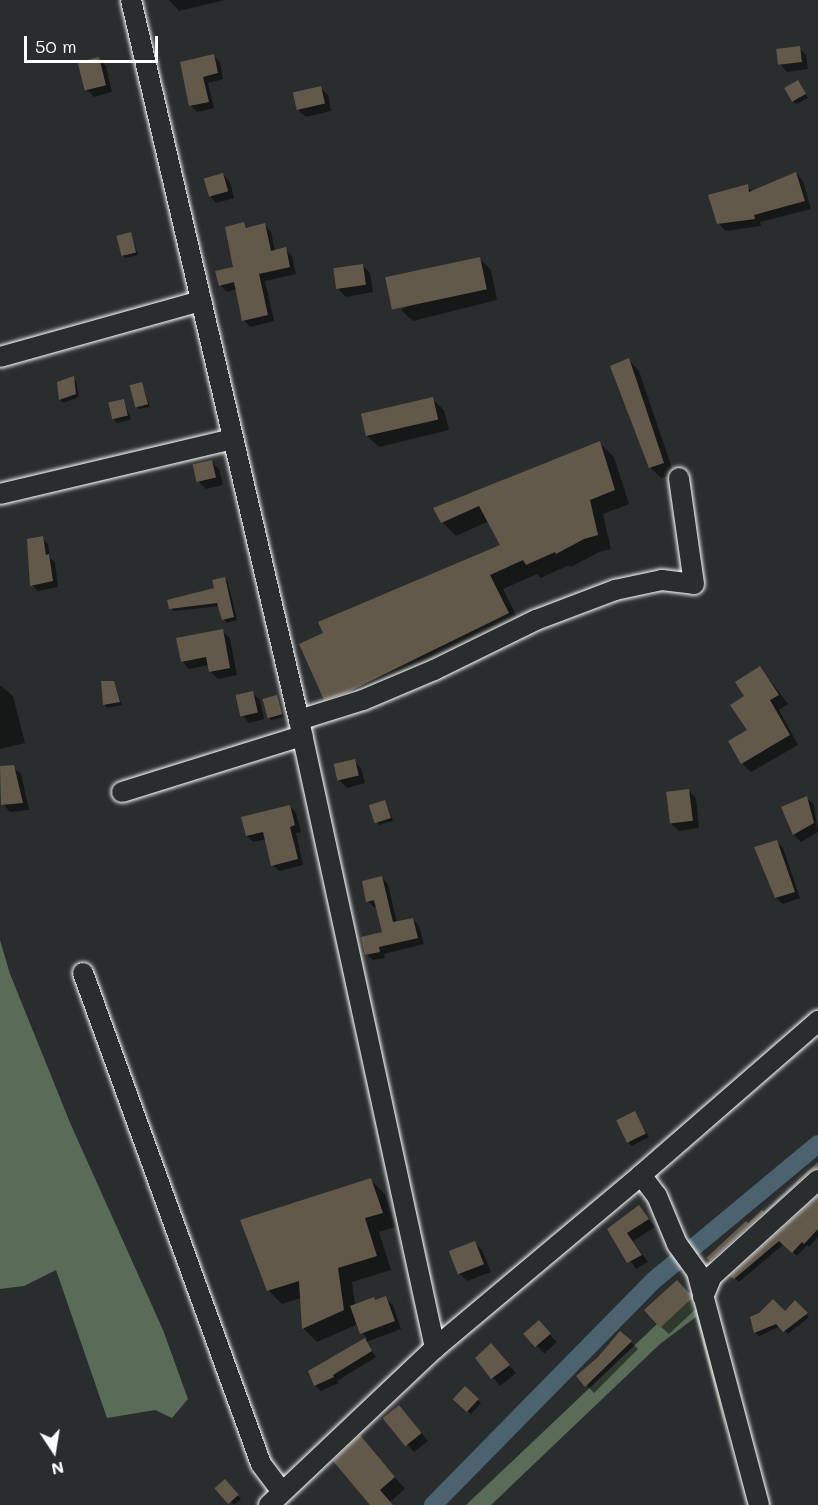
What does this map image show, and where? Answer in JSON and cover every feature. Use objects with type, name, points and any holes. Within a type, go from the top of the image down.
[{"type":"street","points":[[131,0],[301,728],[435,1348]]},
{"type":"street","points":[[0,357],[201,301]]},
{"type":"street","points":[[0,494],[233,439]]},
{"type":"street","points":[[122,792],[301,728],[434,670],[537,620],[615,590],[662,580],[694,584],[679,478]]},
{"type":"street","points":[[83,973],[275,1498],[435,1348],[641,1176],[818,1021]]},
{"type":"street","points":[[641,1176],[657,1196],[677,1244],[697,1272],[759,1505]]},
{"type":"street","points":[[703,1297],[712,1276],[818,1180]]},
{"type":"green space","points":[[0,940],[10,974],[71,1125],[163,1330],[188,1399],[172,1418],[155,1410],[107,1418],[56,1270],[24,1286],[0,1289]]},
{"type":"green space","points":[[695,1288],[728,1438],[696,1317],[660,1344],[491,1505],[466,1505]]},
{"type":"building","points":[[800,46],[802,62],[778,65],[776,49]]},
{"type":"building","points":[[214,54],[218,73],[203,77],[209,102],[189,106],[180,62]]},
{"type":"building","points":[[99,57],[106,85],[85,90],[78,62]]},
{"type":"building","points":[[798,80],[806,94],[792,102],[784,88]]},
{"type":"building","points":[[321,86],[325,104],[297,110],[293,93]]},
{"type":"building","points":[[796,172],[805,201],[754,215],[755,219],[717,224],[708,195],[748,184],[749,192]]},
{"type":"building","points":[[223,173],[228,191],[209,197],[204,179]]},
{"type":"building","points":[[244,222],[246,228],[265,223],[271,251],[286,247],[290,267],[259,274],[268,315],[242,321],[234,282],[219,286],[215,271],[233,267],[225,227]]},
{"type":"building","points":[[131,232],[136,252],[122,256],[116,236]]},
{"type":"building","points":[[480,257],[487,289],[392,309],[385,277]]},
{"type":"building","points":[[363,264],[366,285],[336,289],[333,268]]},
{"type":"building","points":[[629,358],[664,463],[649,468],[610,366]]},
{"type":"building","points":[[74,376],[76,394],[59,400],[57,382]]},
{"type":"building","points":[[142,382],[148,404],[135,408],[129,385]]},
{"type":"building","points":[[433,397],[438,419],[366,436],[361,414]]},
{"type":"building","points":[[124,399],[128,416],[112,419],[108,403]]},
{"type":"building","points":[[600,441],[615,490],[590,500],[598,535],[584,539],[556,554],[555,552],[526,565],[523,560],[490,575],[509,613],[346,693],[324,700],[299,644],[323,633],[318,622],[500,545],[479,506],[441,523],[433,508]]},
{"type":"building","points":[[212,460],[216,478],[197,482],[193,464]]},
{"type":"building","points":[[43,536],[46,555],[49,554],[53,581],[30,586],[27,539]]},
{"type":"building","points":[[225,577],[234,617],[222,620],[217,603],[169,609],[167,600],[214,588],[212,580]]},
{"type":"building","points":[[223,629],[230,668],[209,672],[206,657],[181,662],[176,638]]},
{"type":"building","points":[[760,666],[779,695],[770,700],[790,735],[741,764],[728,741],[747,730],[730,705],[744,696],[735,682]]},
{"type":"building","points":[[101,681],[114,681],[120,702],[103,705]]},
{"type":"building","points":[[253,691],[258,712],[240,716],[235,695]]},
{"type":"building","points":[[277,695],[282,714],[268,718],[263,699]]},
{"type":"building","points":[[355,759],[359,776],[337,781],[334,764]]},
{"type":"building","points":[[14,765],[23,803],[1,805],[0,766]]},
{"type":"building","points":[[689,789],[693,821],[670,824],[666,792]]},
{"type":"building","points":[[807,796],[814,823],[793,835],[781,807]]},
{"type":"building","points":[[385,800],[391,818],[375,823],[369,805]]},
{"type":"building","points":[[290,805],[295,825],[290,827],[298,859],[271,866],[263,832],[246,836],[241,817]]},
{"type":"building","points":[[777,840],[795,892],[775,898],[754,847]]},
{"type":"building","points":[[382,876],[393,922],[413,918],[418,938],[379,947],[380,952],[365,955],[361,937],[382,932],[374,900],[366,902],[362,881]]},
{"type":"building","points":[[635,1111],[646,1133],[627,1143],[616,1120]]},
{"type":"building","points":[[818,1162],[818,1168],[810,1171],[710,1261],[706,1258],[746,1221],[748,1223],[762,1210],[764,1212]]},
{"type":"building","points":[[371,1178],[383,1213],[365,1218],[377,1256],[338,1268],[344,1310],[302,1329],[299,1281],[267,1291],[240,1220]]},
{"type":"building","points":[[818,1196],[818,1229],[804,1244],[802,1242],[792,1253],[779,1241],[734,1279],[730,1276]]},
{"type":"building","points":[[639,1205],[649,1219],[627,1233],[642,1255],[627,1263],[607,1229]]},
{"type":"building","points":[[475,1241],[484,1264],[458,1274],[449,1251]]},
{"type":"building","points":[[677,1280],[690,1294],[691,1299],[660,1328],[644,1310]]},
{"type":"building","points":[[386,1296],[395,1321],[360,1334],[350,1306],[374,1297],[375,1300]]},
{"type":"building","points":[[773,1299],[785,1311],[795,1300],[808,1313],[783,1332],[776,1324],[754,1333],[750,1317],[759,1313]]},
{"type":"building","points":[[539,1320],[551,1334],[535,1347],[523,1334]]},
{"type":"building","points":[[620,1331],[632,1341],[585,1387],[576,1376],[598,1357]]},
{"type":"building","points":[[365,1338],[372,1351],[333,1375],[334,1377],[314,1386],[308,1371]]},
{"type":"building","points":[[491,1343],[510,1365],[491,1379],[475,1358]]},
{"type":"building","points":[[465,1386],[479,1399],[467,1412],[453,1399]]},
{"type":"building","points":[[399,1405],[422,1433],[405,1446],[383,1418]]},
{"type":"building","points":[[360,1435],[395,1477],[380,1490],[393,1505],[370,1505],[333,1461]]},
{"type":"building","points":[[225,1479],[239,1495],[228,1504],[214,1488]]},
{"type":"waterway","points":[[433,1505],[653,1281],[818,1144]]}]
